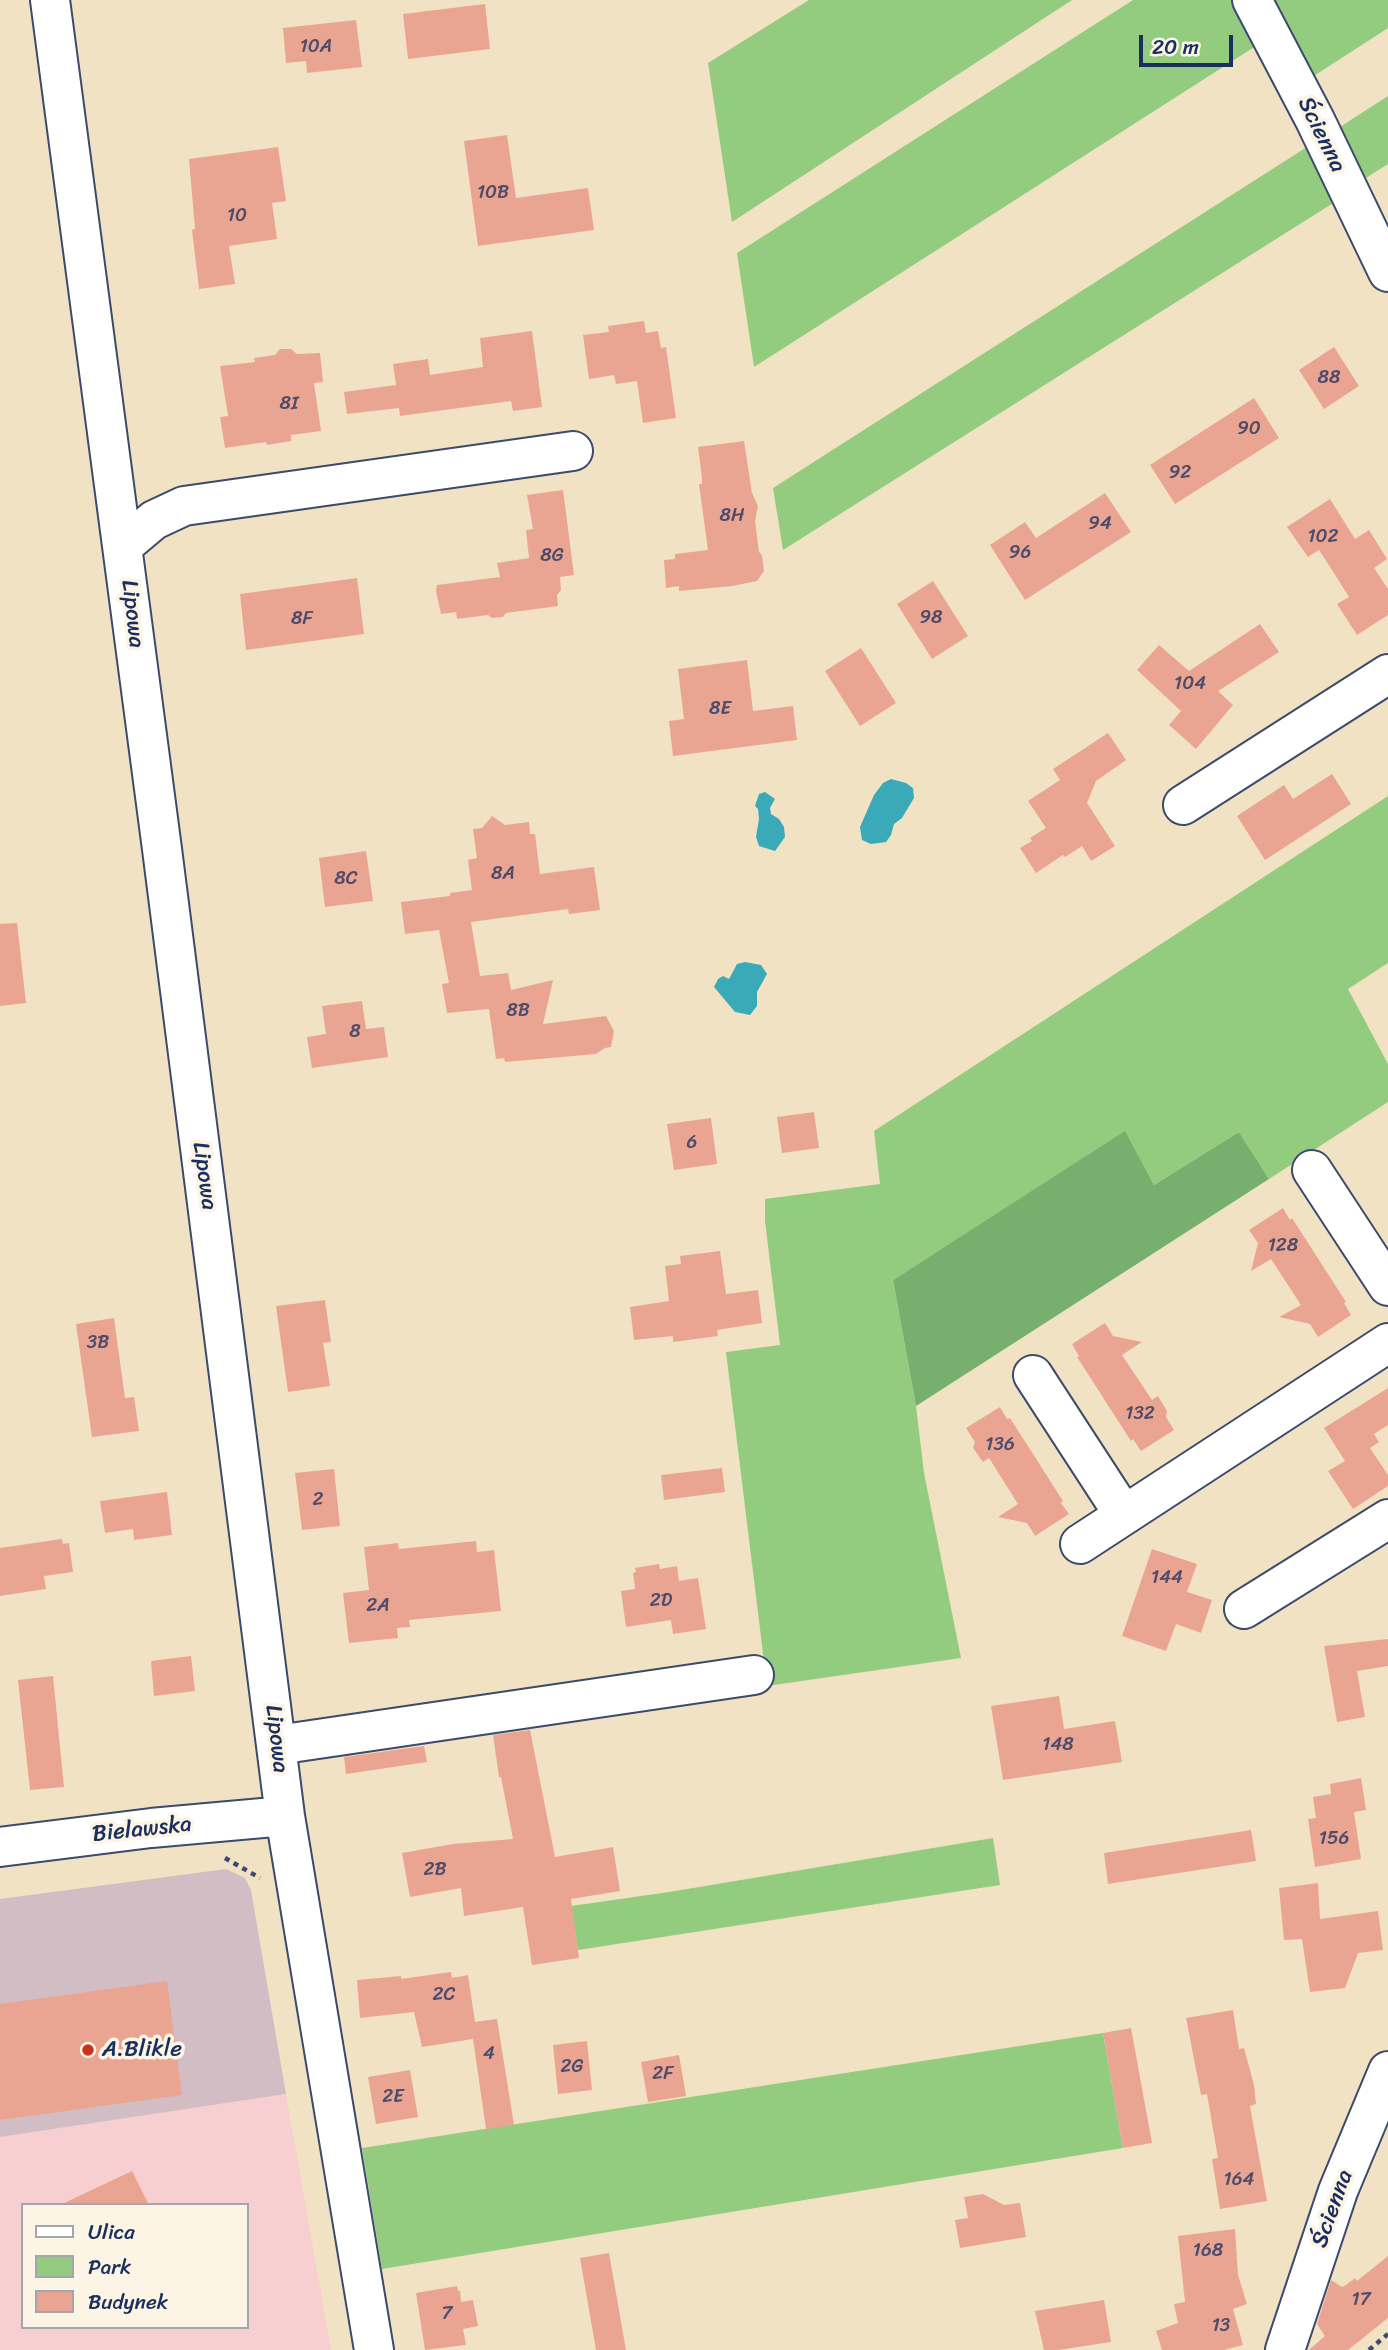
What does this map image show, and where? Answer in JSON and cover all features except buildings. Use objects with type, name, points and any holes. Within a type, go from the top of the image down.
[{"type":"street","name":"Lipowa","points":[[50,0],[123,546],[285,1816],[374,2350]]},
{"type":"street","name":"Ścienna","points":[[1252,0],[1315,120],[1388,272]]},
{"type":"street","points":[[123,546],[154,520],[184,506],[573,451]]},
{"type":"street","points":[[1183,805],[1388,674]]},
{"type":"street","points":[[1312,1170],[1388,1286]]},
{"type":"street","points":[[1080,1544],[1388,1343]]},
{"type":"street","points":[[1033,1375],[1124,1515]]},
{"type":"street","points":[[1244,1609],[1388,1519]]},
{"type":"street","points":[[277,1745],[754,1675]]},
{"type":"street","name":"Bielawska","points":[[0,1847],[151,1828],[285,1816]]},
{"type":"street","name":"Ścienna","points":[[1285,2350],[1338,2191],[1388,2071]]},
{"type":"path","points":[[1369,2350],[1388,2334]]},
{"type":"shaded area","points":[[226,1869],[245,1878],[251,1890],[286,2094],[0,2137],[0,1899]]},
{"type":"shaded area","points":[[286,2094],[331,2350],[0,2350],[0,2137]]},
{"type":"green space","points":[[809,0],[1072,0],[732,222],[708,63]]},
{"type":"green space","points":[[1133,0],[1237,0],[1259,44],[754,367],[737,253]]},
{"type":"green space","points":[[1260,0],[1388,0],[1388,28],[1303,83]]},
{"type":"green space","points":[[1388,96],[1388,164],[1355,185],[1329,134]]},
{"type":"green space","points":[[1310,145],[1338,200],[783,550],[773,488]]},
{"type":"green space","points":[[1388,796],[1388,963],[1348,989],[1388,1064],[1388,1102],[1269,1179],[1239,1132],[1154,1185],[1125,1132],[893,1280],[916,1406],[924,1473],[961,1658],[767,1686],[726,1352],[780,1345],[765,1221],[765,1199],[880,1184],[874,1131]]},
{"type":"green space","points":[[1125,1131],[1154,1185],[1239,1132],[1269,1179],[916,1406],[893,1280]]},
{"type":"green space","points":[[993,1838],[1000,1885],[578,1950],[571,1906]]},
{"type":"green space","points":[[1103,2033],[1123,2148],[382,2269],[362,2148]]},
{"type":"water","points":[[891,779],[913,788],[914,798],[902,818],[894,824],[886,842],[871,844],[862,840],[860,827],[874,795],[883,783]]},
{"type":"water","points":[[765,792],[775,799],[770,808],[771,814],[779,819],[784,827],[785,837],[775,851],[759,846],[756,837],[759,819],[755,806],[759,794]]},
{"type":"water","points":[[745,962],[761,965],[767,974],[757,992],[757,1006],[750,1015],[735,1012],[714,987],[718,979],[723,976],[729,979],[737,964]]},
{"type":"place","name":"A.Blikle","points":[[88,2050]]}]
